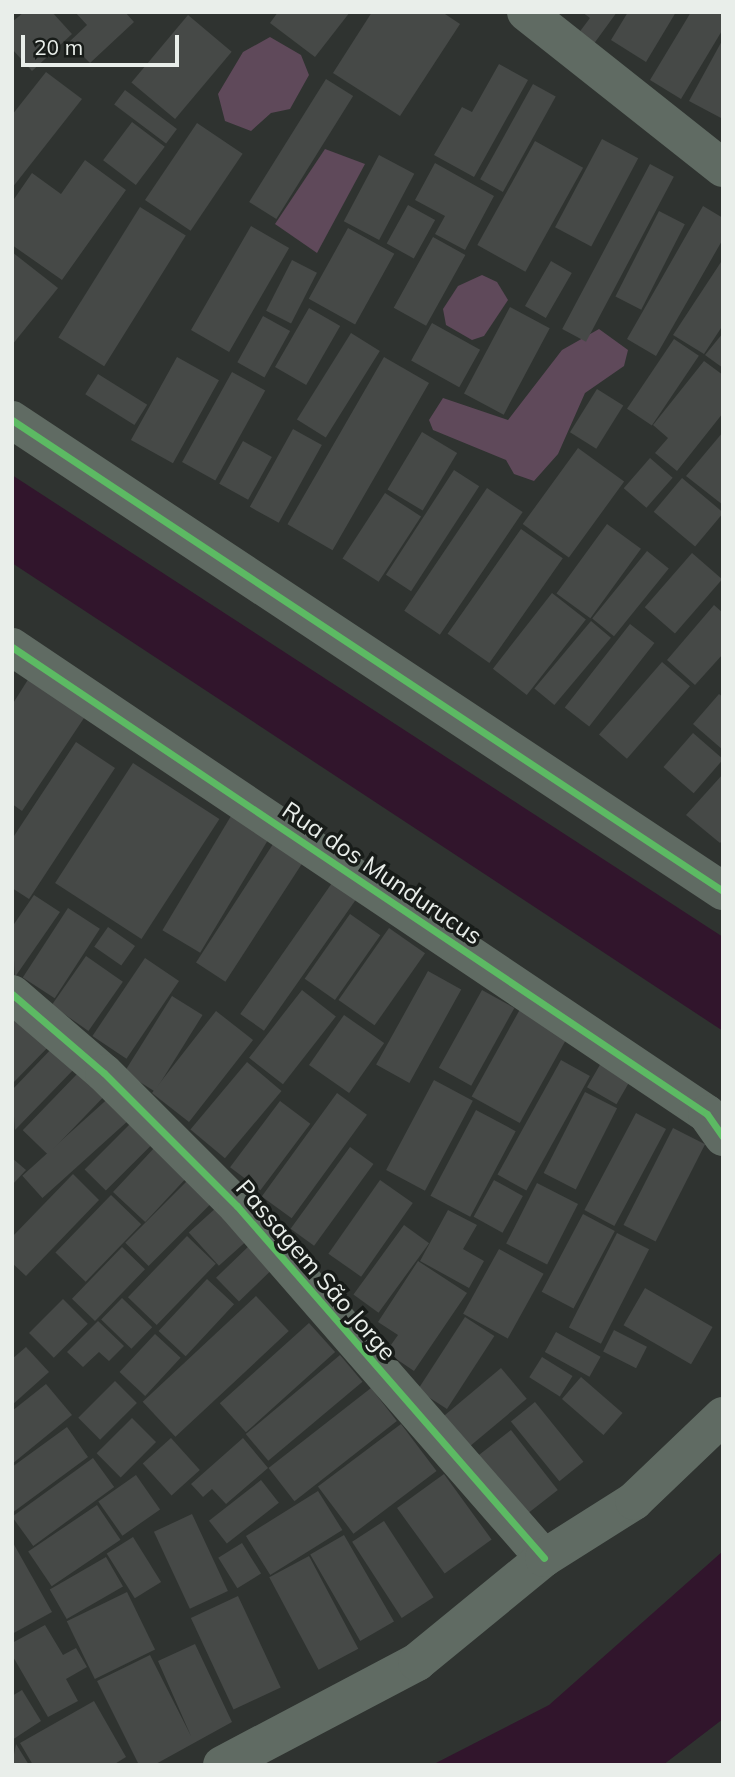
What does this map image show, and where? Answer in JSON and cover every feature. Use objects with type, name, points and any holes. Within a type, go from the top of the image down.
[{"type":"street","points":[[526,12],[723,168]]},
{"type":"street","points":[[12,420],[723,891]]},
{"type":"street","name":"Rua dos Mundurucus","points":[[12,647],[707,1115],[723,1137]]},
{"type":"street","name":"Passagem São Jorge","points":[[12,994],[104,1073],[237,1206],[544,1558]]},
{"type":"street","points":[[222,1765],[417,1662],[544,1558],[634,1501],[723,1416]]},
{"type":"shaded area","points":[[270,37],[301,55],[309,75],[290,109],[271,113],[251,131],[225,121],[218,94],[243,52]]},
{"type":"shaded area","points":[[325,149],[365,164],[317,253],[275,224]]},
{"type":"shaded area","points":[[482,275],[497,282],[508,300],[484,336],[472,340],[446,325],[443,309],[458,286]]},
{"type":"shaded area","points":[[599,329],[628,350],[624,366],[585,393],[558,454],[534,481],[514,474],[506,460],[433,430],[429,420],[443,398],[508,420],[562,350]]},
{"type":"shaded area","points":[[12,475],[723,937],[723,1031],[12,563]]},
{"type":"shaded area","points":[[723,1551],[723,1719],[663,1765],[432,1765],[549,1705]]},
{"type":"building","points":[[24,12],[52,12],[72,34],[32,71],[12,49],[12,22]]},
{"type":"building","points":[[75,12],[125,12],[134,22],[90,63],[69,42],[87,25]]},
{"type":"building","points":[[278,12],[350,12],[315,57],[270,23]]},
{"type":"building","points":[[372,12],[442,12],[460,24],[400,116],[333,73]]},
{"type":"building","points":[[582,12],[617,12],[593,45],[578,34],[590,18]]},
{"type":"building","points":[[628,12],[676,12],[646,62],[611,40]]},
{"type":"building","points":[[691,12],[723,12],[723,29],[681,99],[650,80]]},
{"type":"building","points":[[188,15],[232,52],[175,119],[131,82]]},
{"type":"building","points":[[723,39],[723,114],[721,118],[689,101]]},
{"type":"building","points":[[499,64],[528,80],[474,177],[434,155],[462,107],[472,112]]},
{"type":"building","points":[[46,72],[82,99],[12,188],[12,115]]},
{"type":"building","points":[[326,79],[353,96],[276,219],[249,202]]},
{"type":"building","points":[[533,84],[556,97],[503,192],[480,179]]},
{"type":"building","points":[[125,90],[177,129],[166,143],[114,104]]},
{"type":"building","points":[[132,122],[165,147],[136,185],[103,160]]},
{"type":"building","points":[[197,123],[243,154],[191,231],[145,200]]},
{"type":"building","points":[[602,139],[638,158],[591,247],[555,227]]},
{"type":"building","points":[[535,141],[583,168],[525,272],[477,245]]},
{"type":"building","points":[[379,155],[414,174],[379,240],[344,221]]},
{"type":"building","points":[[85,160],[126,190],[62,280],[12,245],[12,202],[32,173],[61,194]]},
{"type":"building","points":[[435,163],[494,196],[465,250],[435,234],[445,216],[415,200]]},
{"type":"building","points":[[650,164],[674,177],[586,342],[562,329]]},
{"type":"building","points":[[408,205],[435,220],[414,259],[387,243]]},
{"type":"building","points":[[703,206],[723,218],[723,239],[656,356],[627,339]]},
{"type":"building","points":[[140,207],[186,236],[104,366],[58,338]]},
{"type":"building","points":[[659,211],[685,224],[641,310],[615,297]]},
{"type":"building","points":[[251,226],[289,248],[229,352],[191,330]]},
{"type":"building","points":[[348,228],[394,254],[355,325],[309,299]]},
{"type":"building","points":[[433,237],[465,255],[426,326],[394,308]]},
{"type":"building","points":[[12,252],[58,288],[12,345]]},
{"type":"building","points":[[723,259],[723,325],[704,354],[673,335]]},
{"type":"building","points":[[292,260],[317,273],[291,323],[266,311]]},
{"type":"building","points":[[551,261],[572,273],[546,318],[525,306]]},
{"type":"building","points":[[510,307],[550,328],[504,415],[464,394]]},
{"type":"building","points":[[309,308],[340,326],[306,385],[275,367]]},
{"type":"building","points":[[263,316],[290,331],[264,377],[237,362]]},
{"type":"building","points":[[432,323],[480,350],[459,387],[411,361]]},
{"type":"building","points":[[351,333],[380,351],[326,438],[297,420]]},
{"type":"building","points":[[723,333],[723,368],[705,355]]},
{"type":"building","points":[[674,339],[699,356],[652,425],[627,409]]},
{"type":"building","points":[[177,357],[219,380],[173,463],[131,440]]},
{"type":"building","points":[[384,357],[429,383],[333,550],[288,524]]},
{"type":"building","points":[[704,361],[723,375],[723,413],[677,471],[655,453],[668,438],[653,425]]},
{"type":"building","points":[[232,372],[265,390],[215,481],[182,462]]},
{"type":"building","points":[[98,374],[147,405],[134,425],[85,394]]},
{"type":"building","points":[[597,389],[623,405],[596,449],[570,432]]},
{"type":"building","points":[[293,429],[322,445],[279,523],[250,507]]},
{"type":"building","points":[[422,432],[457,453],[423,511],[387,489]]},
{"type":"building","points":[[723,432],[723,505],[686,476]]},
{"type":"building","points":[[243,441],[272,457],[248,500],[219,484]]},
{"type":"building","points":[[578,448],[624,482],[569,558],[523,524]]},
{"type":"building","points":[[650,458],[673,478],[646,508],[624,488]]},
{"type":"building","points":[[454,470],[479,486],[411,591],[386,575]]},
{"type":"building","points":[[682,478],[723,512],[695,546],[654,512]]},
{"type":"building","points":[[487,488],[523,512],[440,635],[404,611]]},
{"type":"building","points":[[385,493],[421,516],[379,582],[343,558]]},
{"type":"building","points":[[607,524],[641,549],[590,618],[556,594]]},
{"type":"building","points":[[521,529],[563,558],[489,663],[448,634]]},
{"type":"building","points":[[647,551],[669,569],[614,636],[592,619]]},
{"type":"building","points":[[692,553],[722,579],[675,634],[645,607]]},
{"type":"building","points":[[552,593],[586,619],[527,695],[493,669]]},
{"type":"building","points":[[714,605],[723,613],[723,654],[695,685],[667,660]]},
{"type":"building","points":[[591,621],[611,638],[554,705],[534,688]]},
{"type":"building","points":[[630,624],[654,643],[589,727],[565,708]]},
{"type":"building","points":[[662,662],[690,686],[627,759],[599,734]]},
{"type":"building","points":[[29,678],[86,715],[22,811],[12,804],[12,705]]},
{"type":"building","points":[[719,694],[723,697],[723,750],[693,724]]},
{"type":"building","points":[[693,733],[723,759],[694,793],[663,767]]},
{"type":"building","points":[[76,742],[115,768],[29,899],[12,888],[12,839]]},
{"type":"building","points":[[133,763],[219,819],[141,939],[55,883]]},
{"type":"building","points":[[723,774],[723,840],[720,843],[686,815]]},
{"type":"building","points":[[234,811],[272,834],[200,953],[162,930]]},
{"type":"building","points":[[275,841],[304,860],[225,982],[196,963]]},
{"type":"building","points":[[332,883],[356,900],[264,1031],[240,1014]]},
{"type":"building","points":[[34,895],[60,912],[15,977],[12,927]]},
{"type":"building","points":[[68,908],[100,929],[55,998],[23,978]]},
{"type":"building","points":[[350,914],[380,935],[335,1000],[305,979]]},
{"type":"building","points":[[108,927],[135,946],[121,966],[94,947]]},
{"type":"building","points":[[389,928],[425,953],[375,1025],[339,1000]]},
{"type":"building","points":[[86,956],[123,982],[88,1031],[52,1005]]},
{"type":"building","points":[[145,958],[179,981],[126,1059],[92,1036]]},
{"type":"building","points":[[428,971],[461,989],[409,1083],[376,1065]]},
{"type":"building","points":[[302,990],[336,1016],[283,1084],[249,1058]]},
{"type":"building","points":[[482,990],[514,1008],[471,1086],[439,1068]]},
{"type":"building","points":[[172,996],[203,1015],[155,1091],[124,1072]]},
{"type":"building","points":[[524,1002],[572,1029],[520,1123],[472,1096]]},
{"type":"building","points":[[12,1006],[52,1043],[12,1084]]},
{"type":"building","points":[[216,1011],[253,1040],[189,1122],[152,1093]]},
{"type":"building","points":[[344,1015],[384,1043],[349,1093],[309,1065]]},
{"type":"building","points":[[54,1046],[76,1067],[15,1130],[12,1090]]},
{"type":"building","points":[[605,1056],[634,1073],[616,1104],[587,1087]]},
{"type":"building","points":[[561,1060],[590,1076],[526,1191],[497,1175]]},
{"type":"building","points":[[247,1062],[281,1091],[225,1158],[190,1129]]},
{"type":"building","points":[[79,1072],[104,1096],[48,1155],[23,1130]]},
{"type":"building","points":[[434,1080],[473,1101],[425,1191],[386,1170]]},
{"type":"building","points":[[585,1092],[617,1108],[576,1189],[544,1173]]},
{"type":"building","points":[[337,1093],[367,1115],[292,1218],[262,1197]]},
{"type":"building","points":[[113,1094],[133,1116],[42,1198],[22,1176]]},
{"type":"building","points":[[280,1101],[310,1124],[260,1190],[230,1167]]},
{"type":"building","points":[[476,1110],[516,1131],[470,1217],[430,1196]]},
{"type":"building","points":[[636,1113],[666,1129],[614,1226],[584,1210]]},
{"type":"building","points":[[132,1122],[153,1143],[106,1191],[85,1169]]},
{"type":"building","points":[[673,1128],[705,1144],[656,1241],[624,1225]]},
{"type":"building","points":[[156,1146],[188,1176],[145,1222],[113,1192]]},
{"type":"building","points":[[350,1147],[373,1164],[314,1246],[291,1229]]},
{"type":"building","points":[[12,1158],[26,1170],[12,1185]]},
{"type":"building","points":[[73,1174],[99,1200],[26,1276],[12,1263],[12,1237]]},
{"type":"building","points":[[191,1177],[214,1200],[149,1266],[125,1243]]},
{"type":"building","points":[[380,1180],[413,1203],[361,1277],[328,1254]]},
{"type":"building","points":[[494,1180],[523,1196],[503,1233],[474,1217]]},
{"type":"building","points":[[537,1183],[578,1204],[547,1264],[506,1244]]},
{"type":"building","points":[[111,1195],[141,1224],[86,1282],[55,1253]]},
{"type":"building","points":[[217,1207],[247,1240],[219,1266],[189,1232]]},
{"type":"building","points":[[448,1210],[477,1225],[463,1249],[484,1261],[469,1288],[420,1261]]},
{"type":"building","points":[[583,1214],[615,1231],[573,1309],[542,1292]]},
{"type":"building","points":[[404,1225],[429,1243],[379,1313],[353,1295]]},
{"type":"building","points":[[617,1233],[649,1249],[601,1344],[569,1327]]},
{"type":"building","points":[[187,1236],[216,1264],[157,1325],[128,1297]]},
{"type":"building","points":[[252,1243],[275,1267],[239,1301],[216,1278]]},
{"type":"building","points":[[122,1247],[145,1269],[95,1321],[72,1299]]},
{"type":"building","points":[[499,1249],[544,1274],[508,1338],[463,1314]]},
{"type":"building","points":[[418,1261],[467,1293],[414,1371],[386,1352],[398,1335],[378,1322]]},
{"type":"building","points":[[207,1279],[234,1304],[186,1356],[159,1331]]},
{"type":"building","points":[[645,1288],[713,1327],[691,1364],[624,1325]]},
{"type":"building","points":[[256,1296],[289,1331],[175,1437],[143,1402]]},
{"type":"building","points":[[122,1298],[152,1327],[131,1349],[101,1320]]},
{"type":"building","points":[[63,1299],[88,1324],[54,1358],[29,1333]]},
{"type":"building","points":[[465,1317],[494,1336],[447,1409],[418,1390]]},
{"type":"building","points":[[98,1321],[124,1346],[109,1361],[99,1352],[83,1367],[67,1352]]},
{"type":"building","points":[[309,1323],[335,1352],[246,1432],[220,1403]]},
{"type":"building","points":[[614,1330],[647,1347],[636,1368],[603,1351]]},
{"type":"building","points":[[556,1332],[601,1357],[589,1377],[545,1352]]},
{"type":"building","points":[[155,1334],[181,1358],[145,1396],[120,1372]]},
{"type":"building","points":[[26,1347],[49,1372],[12,1405],[12,1359]]},
{"type":"building","points":[[340,1355],[362,1382],[268,1461],[246,1434]]},
{"type":"building","points":[[542,1357],[573,1376],[560,1396],[529,1377]]},
{"type":"building","points":[[501,1368],[527,1399],[469,1447],[444,1416]]},
{"type":"building","points":[[581,1377],[623,1413],[603,1435],[562,1399]]},
{"type":"building","points":[[115,1381],[137,1403],[100,1440],[78,1418]]},
{"type":"building","points":[[46,1384],[72,1415],[12,1464],[12,1411]]},
{"type":"building","points":[[371,1388],[397,1421],[294,1501],[269,1468]]},
{"type":"building","points":[[535,1402],[583,1462],[559,1481],[511,1422]]},
{"type":"building","points":[[132,1418],[156,1442],[121,1477],[97,1453]]},
{"type":"building","points":[[401,1424],[437,1471],[353,1534],[318,1487]]},
{"type":"building","points":[[67,1427],[88,1457],[12,1513],[12,1467]]},
{"type":"building","points":[[511,1430],[558,1490],[522,1518],[475,1458]]},
{"type":"building","points":[[171,1438],[200,1470],[172,1495],[143,1463]]},
{"type":"building","points":[[243,1438],[268,1468],[226,1504],[212,1489],[203,1497],[191,1484]]},
{"type":"building","points":[[93,1458],[114,1487],[33,1546],[12,1517]]},
{"type":"building","points":[[444,1474],[492,1540],[445,1574],[397,1508]]},
{"type":"building","points":[[136,1475],[160,1509],[122,1536],[98,1501]]},
{"type":"building","points":[[261,1480],[279,1503],[227,1543],[209,1521]]},
{"type":"building","points":[[318,1491],[342,1530],[270,1575],[246,1536]]},
{"type":"building","points":[[97,1505],[120,1540],[52,1586],[28,1551]]},
{"type":"building","points":[[192,1514],[228,1591],[190,1609],[154,1532]]},
{"type":"building","points":[[384,1521],[434,1597],[402,1618],[352,1542]]},
{"type":"building","points":[[344,1535],[394,1622],[360,1641],[310,1555]]},
{"type":"building","points":[[133,1537],[161,1582],[135,1598],[107,1553]]},
{"type":"building","points":[[12,1541],[52,1612],[12,1634]]},
{"type":"building","points":[[242,1543],[261,1574],[237,1588],[218,1558]]},
{"type":"building","points":[[309,1556],[358,1649],[319,1670],[269,1577]]},
{"type":"building","points":[[106,1557],[123,1586],[67,1619],[50,1590]]},
{"type":"building","points":[[127,1592],[155,1650],[95,1679],[67,1621]]},
{"type":"building","points":[[238,1596],[281,1688],[234,1710],[191,1618]]},
{"type":"building","points":[[45,1625],[63,1655],[76,1648],[87,1667],[66,1679],[78,1701],[48,1717],[12,1655],[12,1643]]},
{"type":"building","points":[[195,1644],[232,1722],[154,1765],[139,1765],[97,1681],[150,1655],[191,1736],[158,1661]]},
{"type":"building","points":[[22,1690],[41,1721],[12,1740],[12,1696]]},
{"type":"building","points":[[94,1701],[126,1757],[113,1765],[33,1765],[20,1743]]},
{"type":"building","points":[[16,1744],[29,1765],[12,1765]]},
{"type":"cycle path","points":[[12,420],[723,891]]},
{"type":"cycle path","points":[[12,647],[707,1114],[723,1137]]},
{"type":"cycle path","points":[[12,994],[104,1073],[237,1206],[544,1558]]}]
